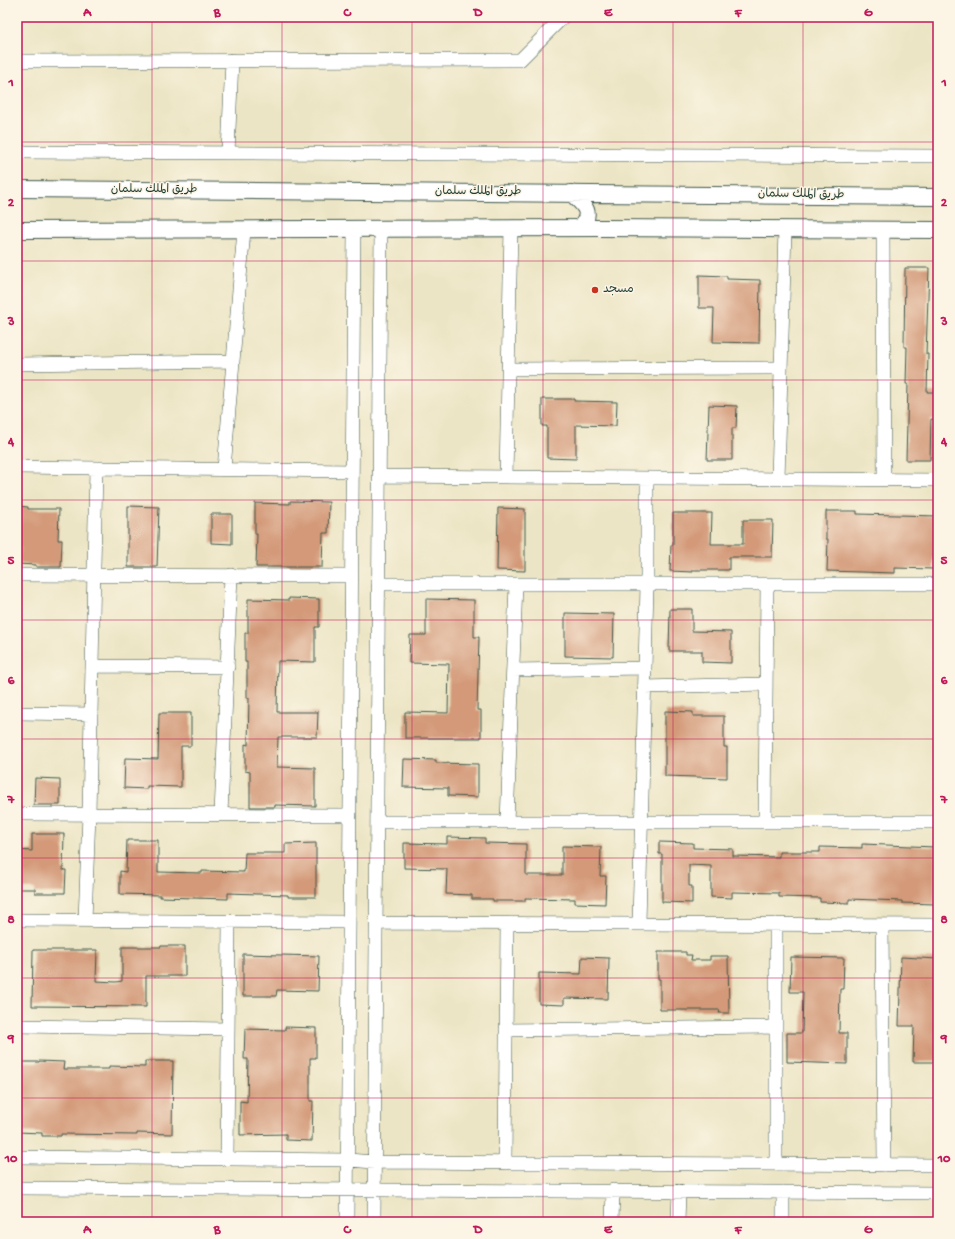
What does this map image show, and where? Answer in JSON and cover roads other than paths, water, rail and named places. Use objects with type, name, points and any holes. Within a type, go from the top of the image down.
[{"type":"main road","name":"طريق الملك سلمان","points":[[17,189],[938,197]]},
{"type":"main road","points":[[571,193],[582,203],[588,217],[586,222],[580,228]]},
{"type":"main road","points":[[17,230],[511,228],[938,230]]},
{"type":"street","points":[[17,61],[520,60],[558,19]]},
{"type":"street","points":[[228,153],[232,60]]},
{"type":"street","points":[[17,152],[938,156]]},
{"type":"street","points":[[506,477],[511,228]]},
{"type":"street","points":[[347,1222],[354,229]]},
{"type":"street","points":[[374,1222],[381,229]]},
{"type":"street","points":[[778,479],[785,229]]},
{"type":"street","points":[[224,469],[244,230]]},
{"type":"street","points":[[883,230],[884,480]]},
{"type":"street","points":[[17,364],[233,361]]},
{"type":"street","points":[[508,369],[781,368]]},
{"type":"street","points":[[17,467],[352,471]]},
{"type":"street","points":[[85,920],[89,814],[96,468]]},
{"type":"street","points":[[379,476],[938,480]]},
{"type":"street","points":[[639,924],[640,822],[647,584],[647,478]]},
{"type":"street","points":[[17,575],[351,576]]},
{"type":"street","points":[[221,814],[231,576]]},
{"type":"street","points":[[378,584],[938,584]]},
{"type":"street","points":[[507,822],[516,584]]},
{"type":"street","points":[[765,822],[767,584]]},
{"type":"street","points":[[92,666],[228,667]]},
{"type":"street","points":[[512,670],[645,668]]},
{"type":"street","points":[[644,687],[766,684]]},
{"type":"street","points":[[17,713],[91,714]]},
{"type":"street","points":[[17,814],[350,815]]},
{"type":"street","points":[[377,822],[938,822]]},
{"type":"street","points":[[17,920],[349,922]]},
{"type":"street","points":[[227,1159],[229,921]]},
{"type":"street","points":[[376,923],[938,925]]},
{"type":"street","points":[[505,1163],[507,924]]},
{"type":"street","points":[[776,924],[776,1164]]},
{"type":"street","points":[[882,925],[884,1165]]},
{"type":"street","points":[[17,1026],[228,1029]]},
{"type":"street","points":[[506,1030],[776,1026]]},
{"type":"street","points":[[17,1157],[348,1160],[374,1162],[938,1165]]},
{"type":"street","points":[[17,1188],[613,1190],[938,1193]]},
{"type":"street","points":[[612,1222],[613,1190]]},
{"type":"street","points":[[678,1222],[679,1191]]},
{"type":"street","points":[[783,1192],[783,1222]]},
{"type":"place","name":"مسجد","points":[[595,290]]}]
